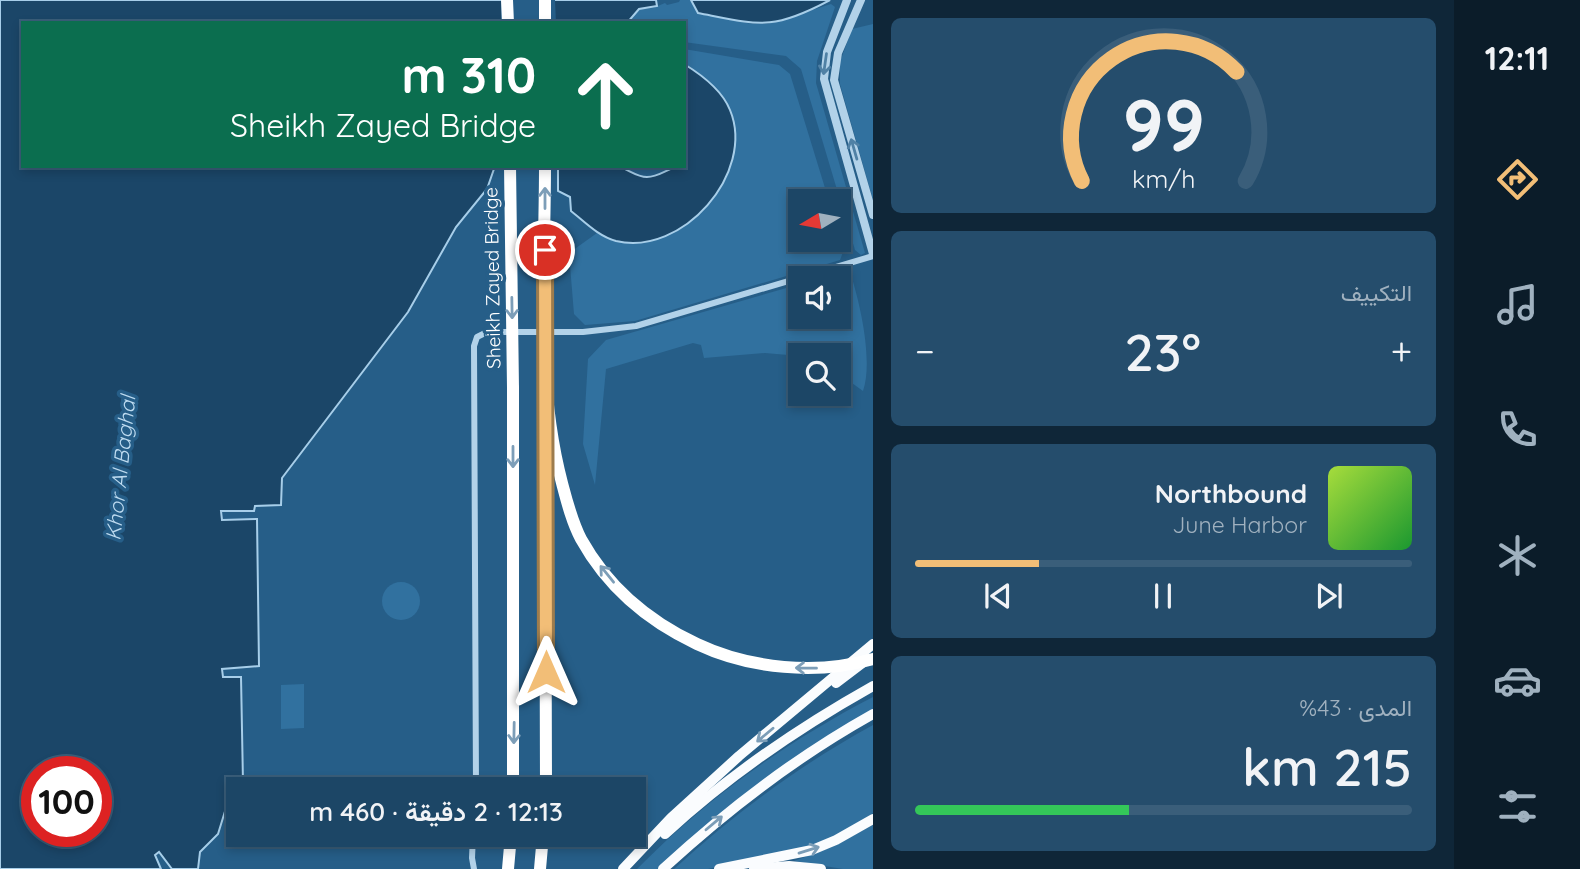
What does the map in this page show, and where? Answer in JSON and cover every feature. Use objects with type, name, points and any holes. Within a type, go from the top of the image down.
[{"type":"highway","points":[[508,0],[508,21]]},
{"type":"highway","points":[[545,0],[545,21]]},
{"type":"highway","name":"Sheikh Zayed Bridge","points":[[510,168],[513,777]]},
{"type":"highway","points":[[545,168],[546,777]]},
{"type":"highway","points":[[545,389],[556,463],[581,538],[607,576],[644,613],[664,629],[711,651],[759,663],[805,668],[833,667],[873,657]]},
{"type":"highway","points":[[625,869],[681,809],[873,644]]},
{"type":"highway","points":[[799,706],[819,697],[873,657]]},
{"type":"highway","points":[[625,869],[689,811],[760,757],[797,730],[873,686]]},
{"type":"highway","points":[[663,869],[704,831],[772,777],[809,751],[873,714]]},
{"type":"highway","points":[[719,869],[812,850],[873,819]]},
{"type":"highway","points":[[508,869],[510,847]]},
{"type":"highway","points":[[540,869],[542,847]]},
{"type":"highway","points":[[756,869],[789,866],[821,869]]},
{"type":"street","points":[[476,777],[474,346],[477,337],[487,332],[583,332],[636,326],[873,255],[824,79],[827,52],[848,0]]},
{"type":"street","points":[[861,0],[838,53],[834,80],[873,215]]},
{"type":"street","points":[[472,847],[474,869]]},
{"type":"shaded area","points":[[680,0],[691,0],[698,13],[752,24],[768,24],[831,4],[835,7],[817,61],[816,83],[847,189],[837,189],[801,69],[786,56],[686,42],[686,21],[629,21],[639,9],[653,8],[665,3],[667,5]]},
{"type":"shaded area","points":[[873,24],[873,200],[840,84],[840,62],[852,29]]},
{"type":"shaded area","points":[[686,49],[779,65],[790,74],[825,189],[788,189],[788,252],[843,252],[840,260],[820,266],[788,266],[788,275],[635,321],[585,325],[574,314],[569,253],[597,233],[616,241],[726,178],[731,158],[733,126],[723,100],[686,66]]},
{"type":"shaded area","points":[[851,204],[865,253],[861,255],[855,250],[851,237]]},
{"type":"shaded area","points":[[851,275],[864,334],[866,379],[863,391],[851,382],[851,343],[788,343],[788,355],[765,353],[704,358],[701,345],[693,343],[606,369],[595,485],[583,444],[588,359],[606,340],[788,287],[788,329],[851,329]]},
{"type":"shaded area","points":[[401,582],[414,588],[420,601],[414,614],[401,620],[388,614],[382,601],[388,588]]},
{"type":"shaded area","points":[[304,684],[304,728],[281,729],[281,685]]},
{"type":"shaded area","points":[[873,697],[873,715],[810,749],[660,869],[637,869],[691,819],[748,774],[809,733]]},
{"type":"shaded area","points":[[873,725],[873,813],[845,832],[811,846],[708,869],[674,869],[769,791],[820,756]]},
{"type":"shaded area","points":[[873,825],[873,869],[843,869],[794,861],[832,847]]},
{"type":"water","name":"Khor Al Baghal","points":[[0,0],[656,0],[657,6],[639,9],[629,21],[21,21],[21,168],[494,168],[487,189],[456,227],[408,312],[282,478],[281,505],[255,506],[254,511],[221,511],[222,520],[257,519],[259,666],[222,669],[223,677],[241,677],[243,777],[226,777],[226,808],[218,834],[200,852],[198,869],[172,869],[159,852],[155,855],[161,869],[0,869]]},
{"type":"water","points":[[691,0],[830,0],[794,17],[765,23],[698,13]]},
{"type":"water","points":[[686,65],[722,96],[730,110],[735,134],[732,159],[723,183],[708,205],[688,223],[665,236],[641,243],[616,241],[603,236],[571,211],[570,197],[558,191],[558,168],[623,168],[647,177],[674,168],[686,168]]},
{"type":"pier","points":[[501,0],[555,0],[556,21],[501,21]]},
{"type":"route","points":[[545,250],[546,672]]}]
